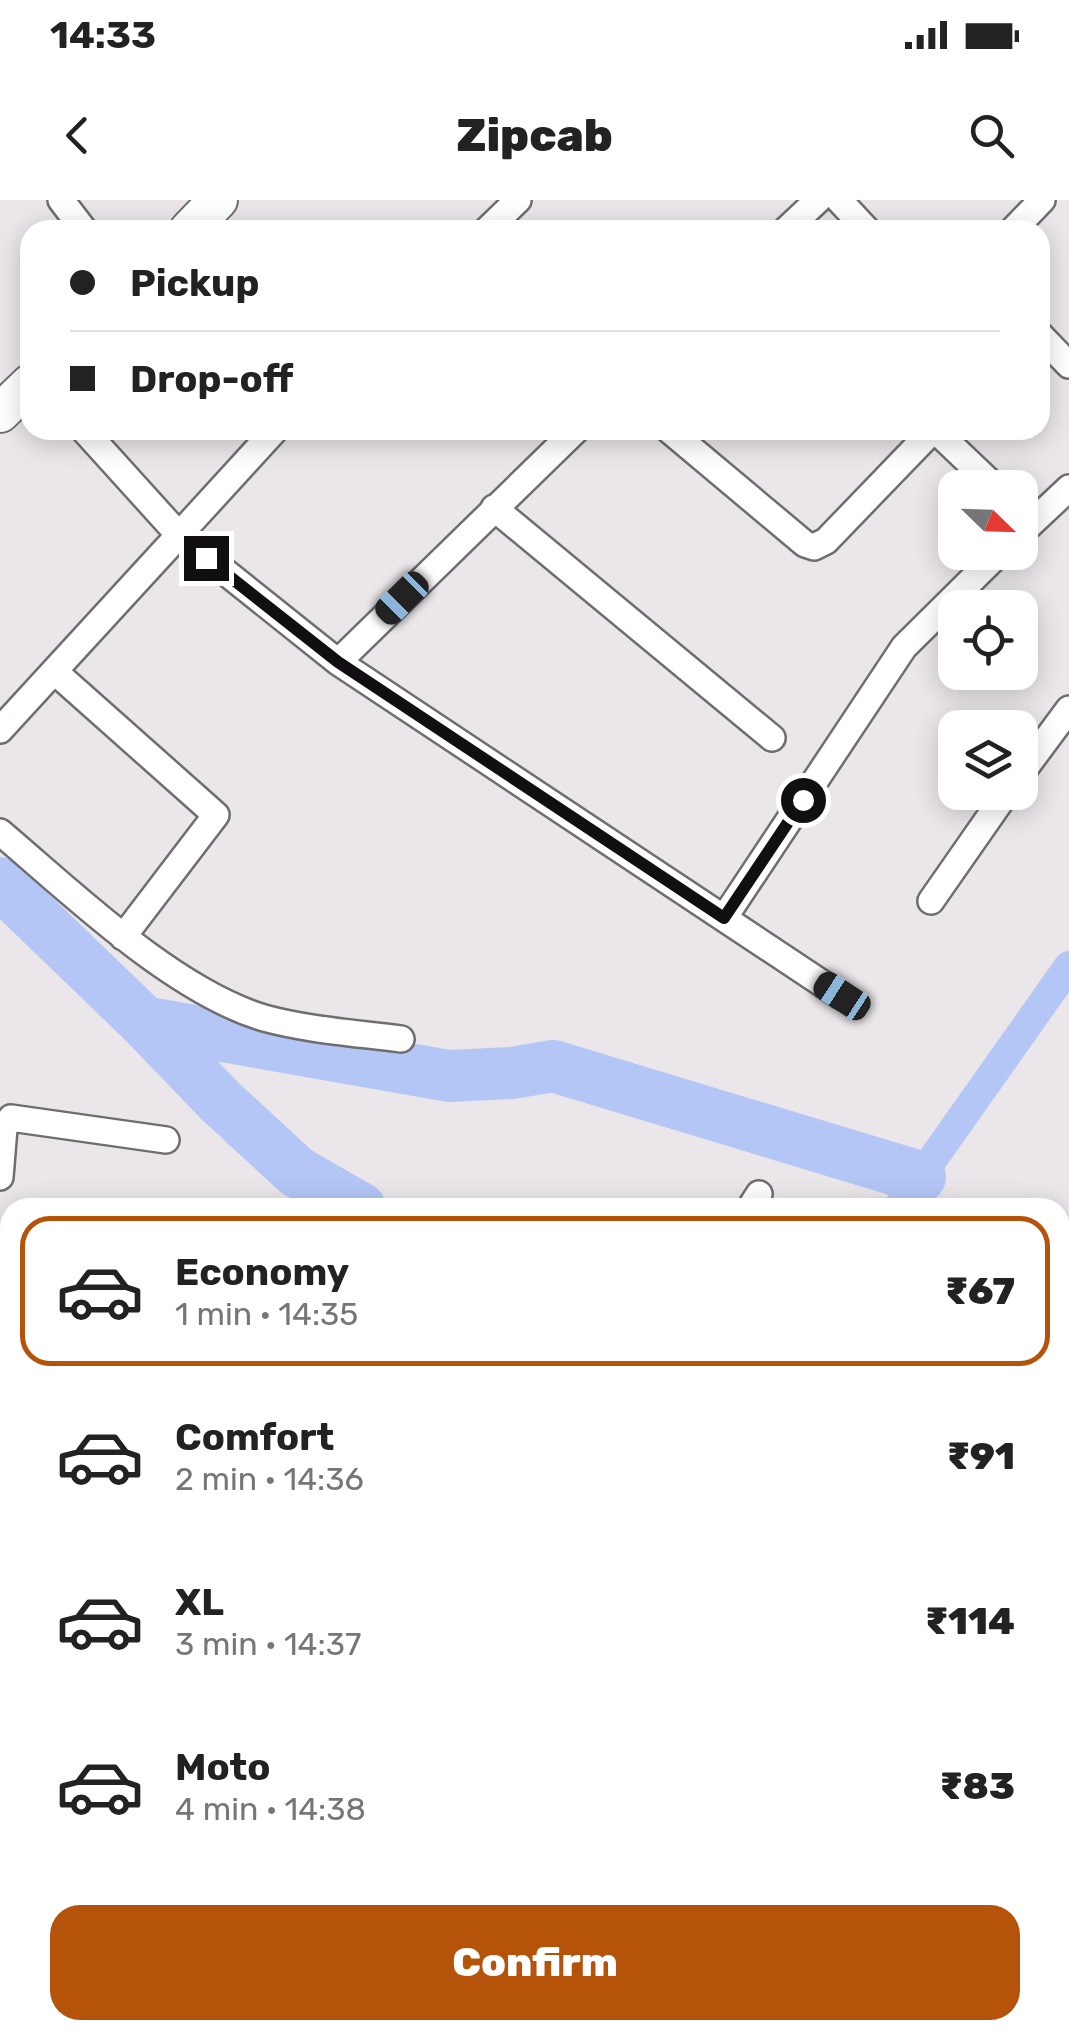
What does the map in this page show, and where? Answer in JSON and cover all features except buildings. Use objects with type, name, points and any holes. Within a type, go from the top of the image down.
[{"type":"street","points":[[61,200],[76,220]]},
{"type":"street","points":[[199,220],[218,200]]},
{"type":"street","points":[[497,220],[518,200]]},
{"type":"street","points":[[797,220],[818,200]]},
{"type":"street","points":[[839,200],[858,220]]},
{"type":"street","points":[[1023,220],[1042,200]]},
{"type":"street","points":[[1050,345],[1069,365]]},
{"type":"street","points":[[0,414],[20,394]]},
{"type":"street","points":[[93,440],[179,535],[338,662],[842,996]]},
{"type":"street","points":[[0,730],[266,440]]},
{"type":"street","points":[[338,662],[565,440]]},
{"type":"street","points":[[681,440],[805,544],[814,547],[826,541],[924,440]]},
{"type":"street","points":[[945,440],[977,470]]},
{"type":"street","points":[[1038,511],[1069,488]]},
{"type":"street","points":[[494,508],[772,738]]},
{"type":"street","points":[[724,918],[904,648],[982,570]]},
{"type":"street","points":[[54,671],[216,815],[123,938]]},
{"type":"street","points":[[1038,751],[1069,709]]},
{"type":"street","points":[[931,901],[994,810]]},
{"type":"street","points":[[0,832],[123,938],[217,998],[260,1017],[298,1026],[401,1040]]},
{"type":"street","points":[[0,1177],[4,1128],[11,1118],[166,1140]]},
{"type":"waterway","points":[[0,883],[144,1022],[449,1076],[553,1066],[920,1177]]},
{"type":"waterway","points":[[905,1198],[1069,966]]},
{"type":"waterway","points":[[144,1022],[220,1101],[297,1172],[342,1198]]},
{"type":"route","points":[[206,558],[338,662],[724,918],[803,800]]}]
